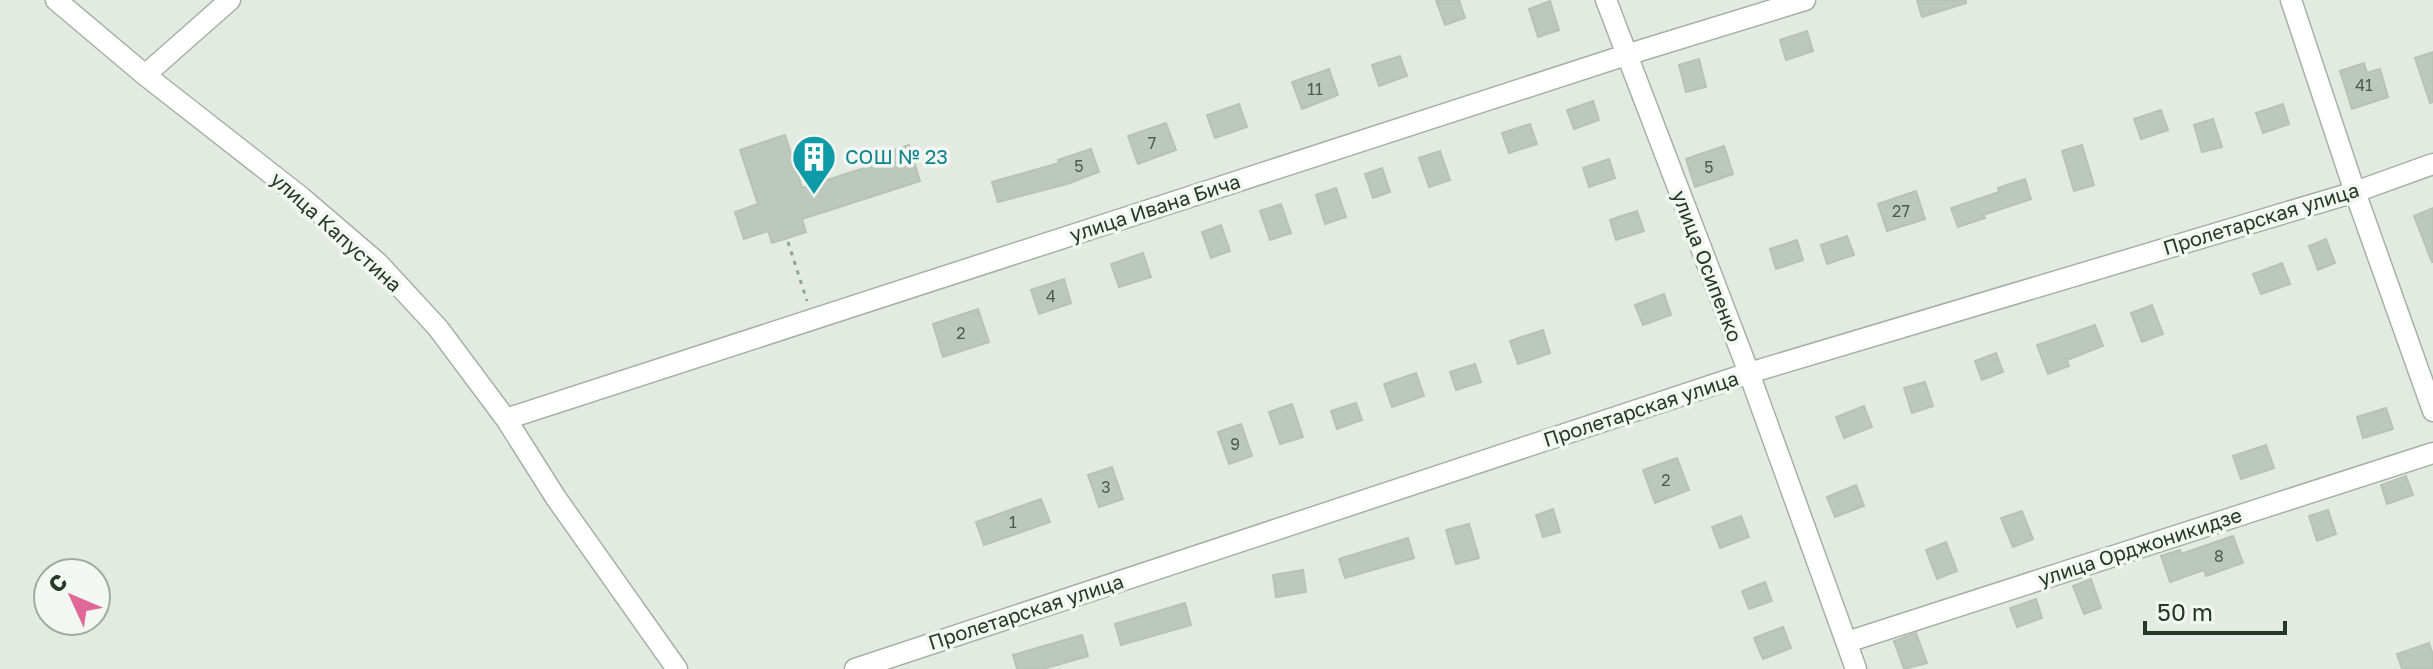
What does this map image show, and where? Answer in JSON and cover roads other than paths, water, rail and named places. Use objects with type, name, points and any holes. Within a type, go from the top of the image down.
[{"type":"street","name":"улица Капустина","points":[[56,0],[145,75],[301,197],[378,263],[438,328],[506,419],[556,498],[677,669]]},
{"type":"street","points":[[145,75],[204,9],[230,0]]},
{"type":"street","name":"улица Осипенко","points":[[1606,0],[1749,373],[1856,669]]},
{"type":"street","name":"улица Ивана Бича","points":[[506,419],[1626,55],[1805,0]]},
{"type":"street","points":[[2291,0],[2433,411]]},
{"type":"street","name":"Пролетарская улица","points":[[855,669],[1749,373],[2355,192],[2433,164]]},
{"type":"street","name":"улица Орджоникидзе","points":[[1847,642],[2433,453]]},
{"type":"place","name":"СОШ № 23","points":[[814,196]]}]
